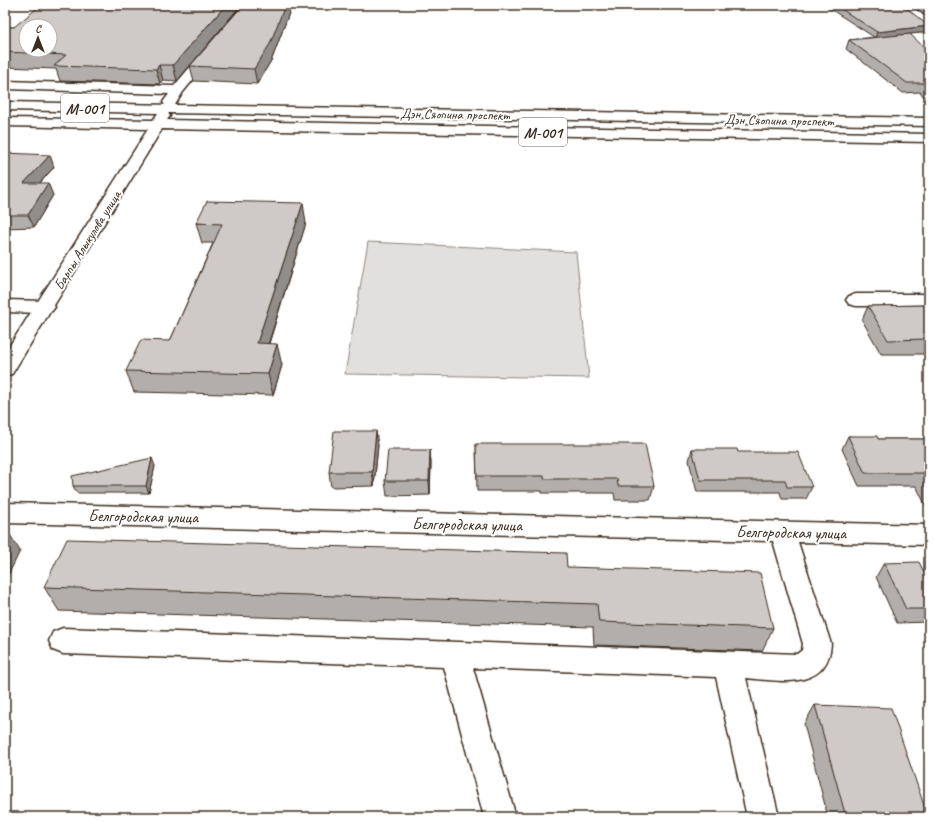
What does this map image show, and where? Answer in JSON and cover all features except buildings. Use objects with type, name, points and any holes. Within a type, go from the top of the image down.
[{"type":"main road","name":"Барпы Алыкулова улица","points":[[5,369],[158,126],[166,109],[178,90],[249,5]]},
{"type":"main road","points":[[903,5],[928,25]]},
{"type":"main road","points":[[5,85],[178,90]]},
{"type":"main road","name":"Дэн Сяопина проспект","points":[[5,106],[929,122]]},
{"type":"main road","name":"Дэн Сяопина проспект","points":[[5,122],[158,126],[929,138]]},
{"type":"main road","points":[[856,300],[929,300]]},
{"type":"main road","points":[[5,306],[45,307]]},
{"type":"main road","name":"Белгородская улица","points":[[5,512],[929,535]]},
{"type":"main road","points":[[63,641],[728,664],[789,668],[800,667],[810,662],[816,656],[817,644],[782,531]]},
{"type":"main road","points":[[455,655],[500,817]]},
{"type":"main road","points":[[728,664],[763,817]]},
{"type":"shaded area","points":[[368,242],[576,252],[589,378],[345,374]]}]
